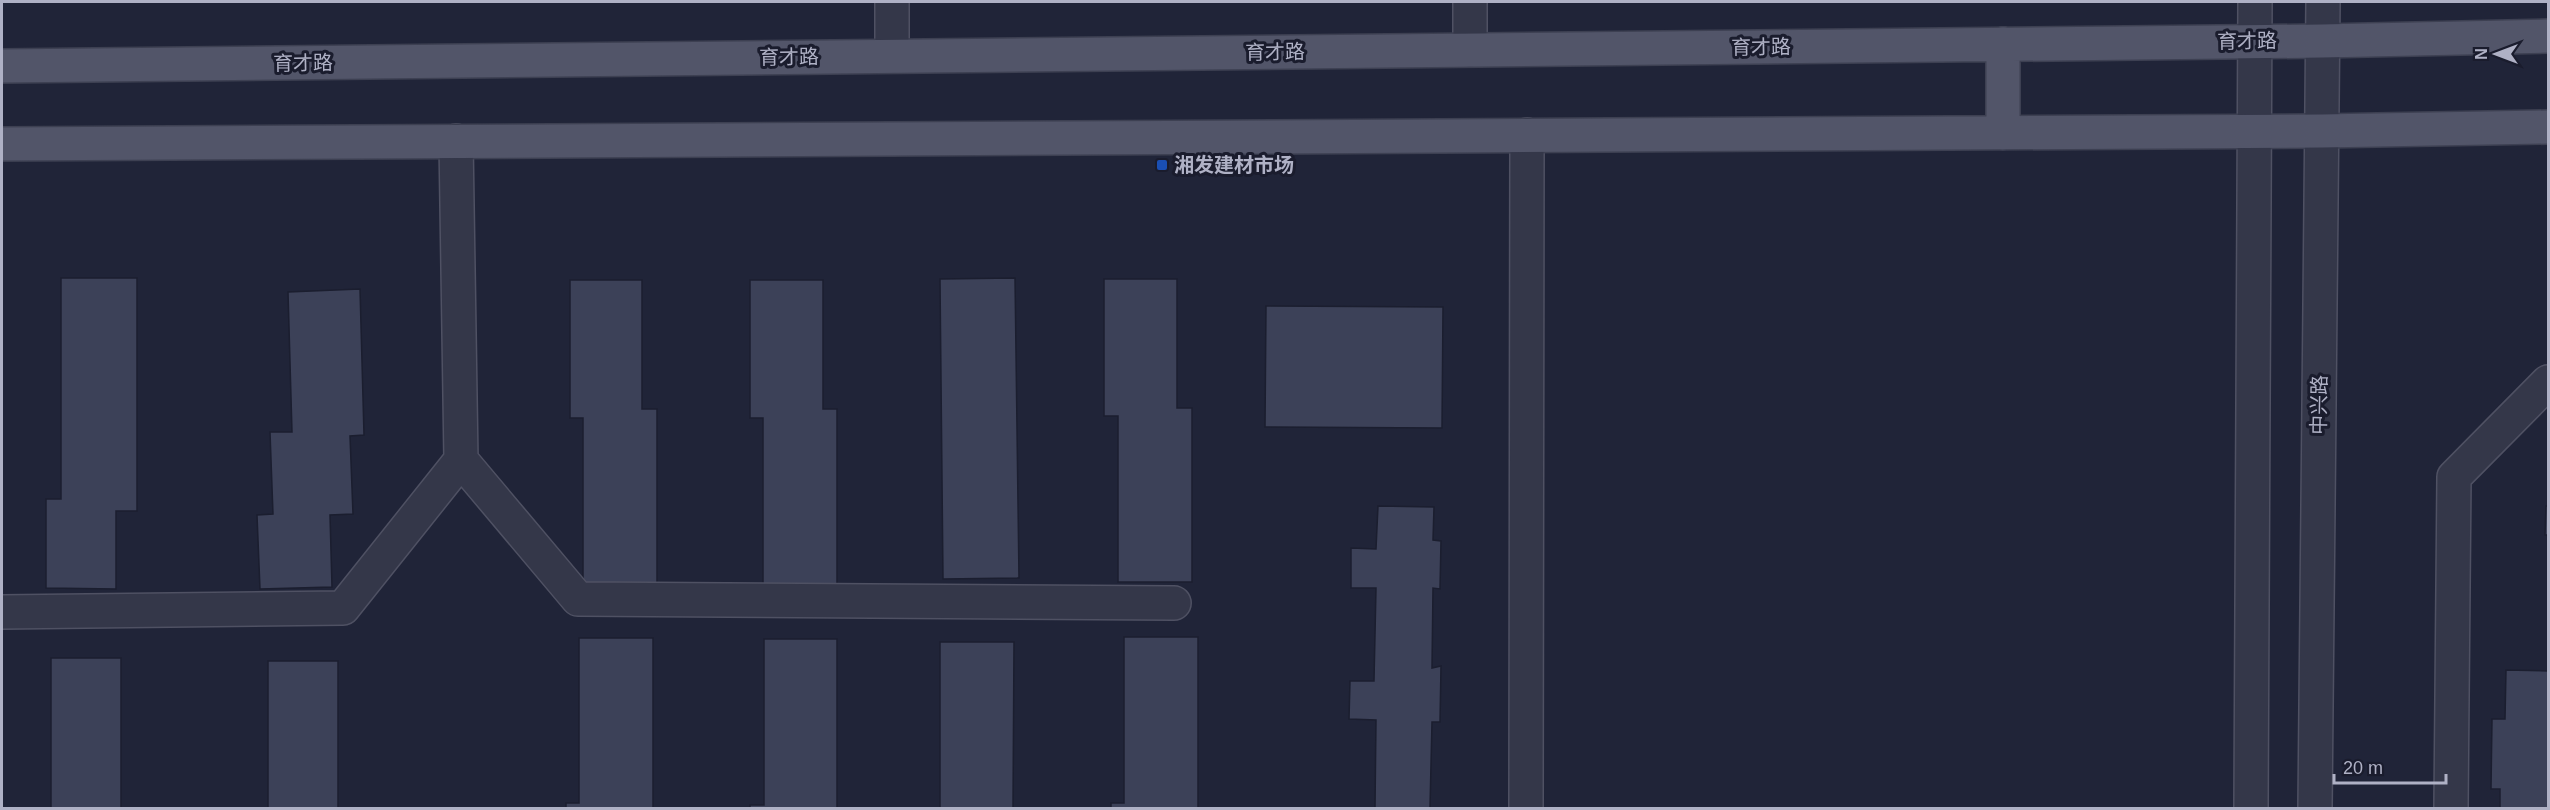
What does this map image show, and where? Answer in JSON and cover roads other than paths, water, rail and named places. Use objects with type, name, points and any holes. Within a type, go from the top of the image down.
[{"type":"main road","name":"育才路","points":[[2,66],[2322,41],[2548,36]]},
{"type":"main road","points":[[2003,44],[2003,133]]},
{"type":"main road","points":[[2,144],[2322,131],[2548,127]]},
{"type":"street","points":[[892,2],[892,56]]},
{"type":"street","points":[[1470,2],[1470,50]]},
{"type":"street","points":[[2251,808],[2255,2]]},
{"type":"street","name":"中兴路","points":[[2315,808],[2323,2]]},
{"type":"street","points":[[1526,808],[1527,135]]},
{"type":"street","points":[[456,141],[461,460],[578,599],[1174,603]]},
{"type":"street","points":[[2451,808],[2454,477],[2548,382]]},
{"type":"street","points":[[2,612],[343,608],[461,460]]},
{"type":"place","name":"湘发建材市场","points":[[1162,165]]}]
